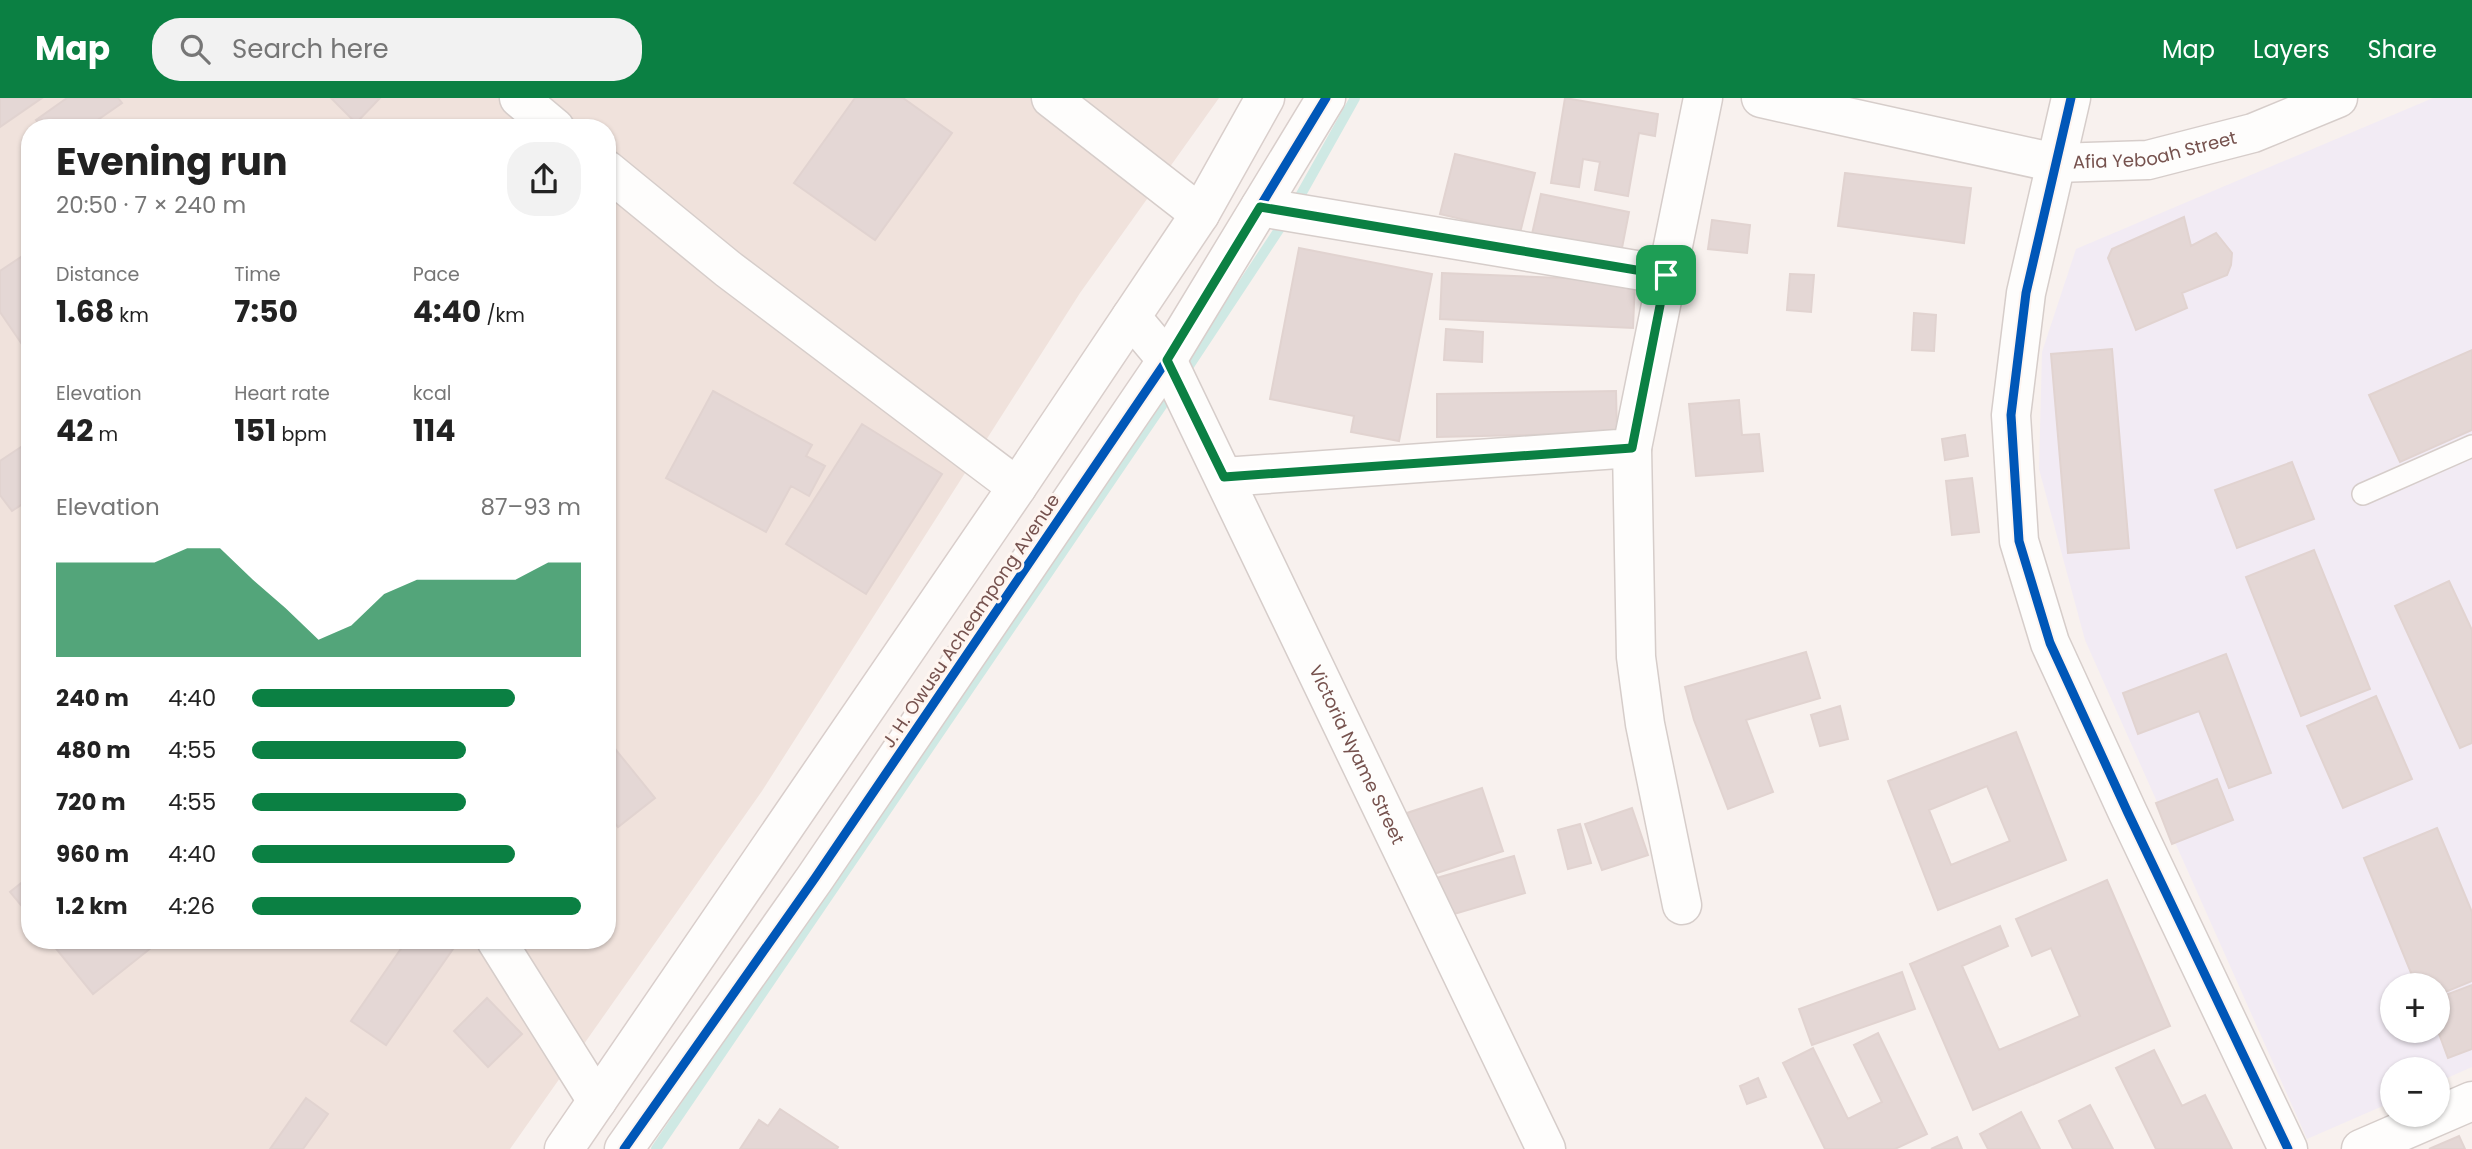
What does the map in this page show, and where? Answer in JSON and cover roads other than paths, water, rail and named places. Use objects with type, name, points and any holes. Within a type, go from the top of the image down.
[{"type":"street","points":[[519,98],[544,119]]},
{"type":"street","points":[[1051,98],[1200,214]]},
{"type":"street","name":"J. H. Owusu Acheampong Avenue","points":[[564,1149],[1017,487],[1200,214],[1265,98]]},
{"type":"street","name":"J. H. Owusu Acheampong Avenue","points":[[624,1149],[815,878],[1167,360],[1326,98]]},
{"type":"street","points":[[1682,905],[1645,724],[1636,657],[1632,448],[1703,98]]},
{"type":"street","name":"Afia Yeboah Street","points":[[1761,98],[2056,163],[2148,160],[2253,133],[2338,98]]},
{"type":"street","points":[[2071,98],[2025,293],[2011,415],[2020,541],[2050,643],[2288,1149]]},
{"type":"street","points":[[616,177],[728,269],[1017,487]]},
{"type":"street","points":[[1260,207],[1666,275]]},
{"type":"street","name":"Victoria Nyame Street","points":[[1131,317],[1167,360],[1546,1149]]},
{"type":"street","points":[[1224,477],[1632,448]]},
{"type":"street","points":[[502,949],[597,1101]]},
{"type":"street","points":[[2361,1149],[2472,1101]]},
{"type":"lane","points":[[2363,494],[2472,446]]},
{"type":"waterway","points":[[1295,205],[1355,98]]},
{"type":"waterway","points":[[1183,375],[1286,219]]},
{"type":"waterway","points":[[656,1149],[1172,391]]}]
